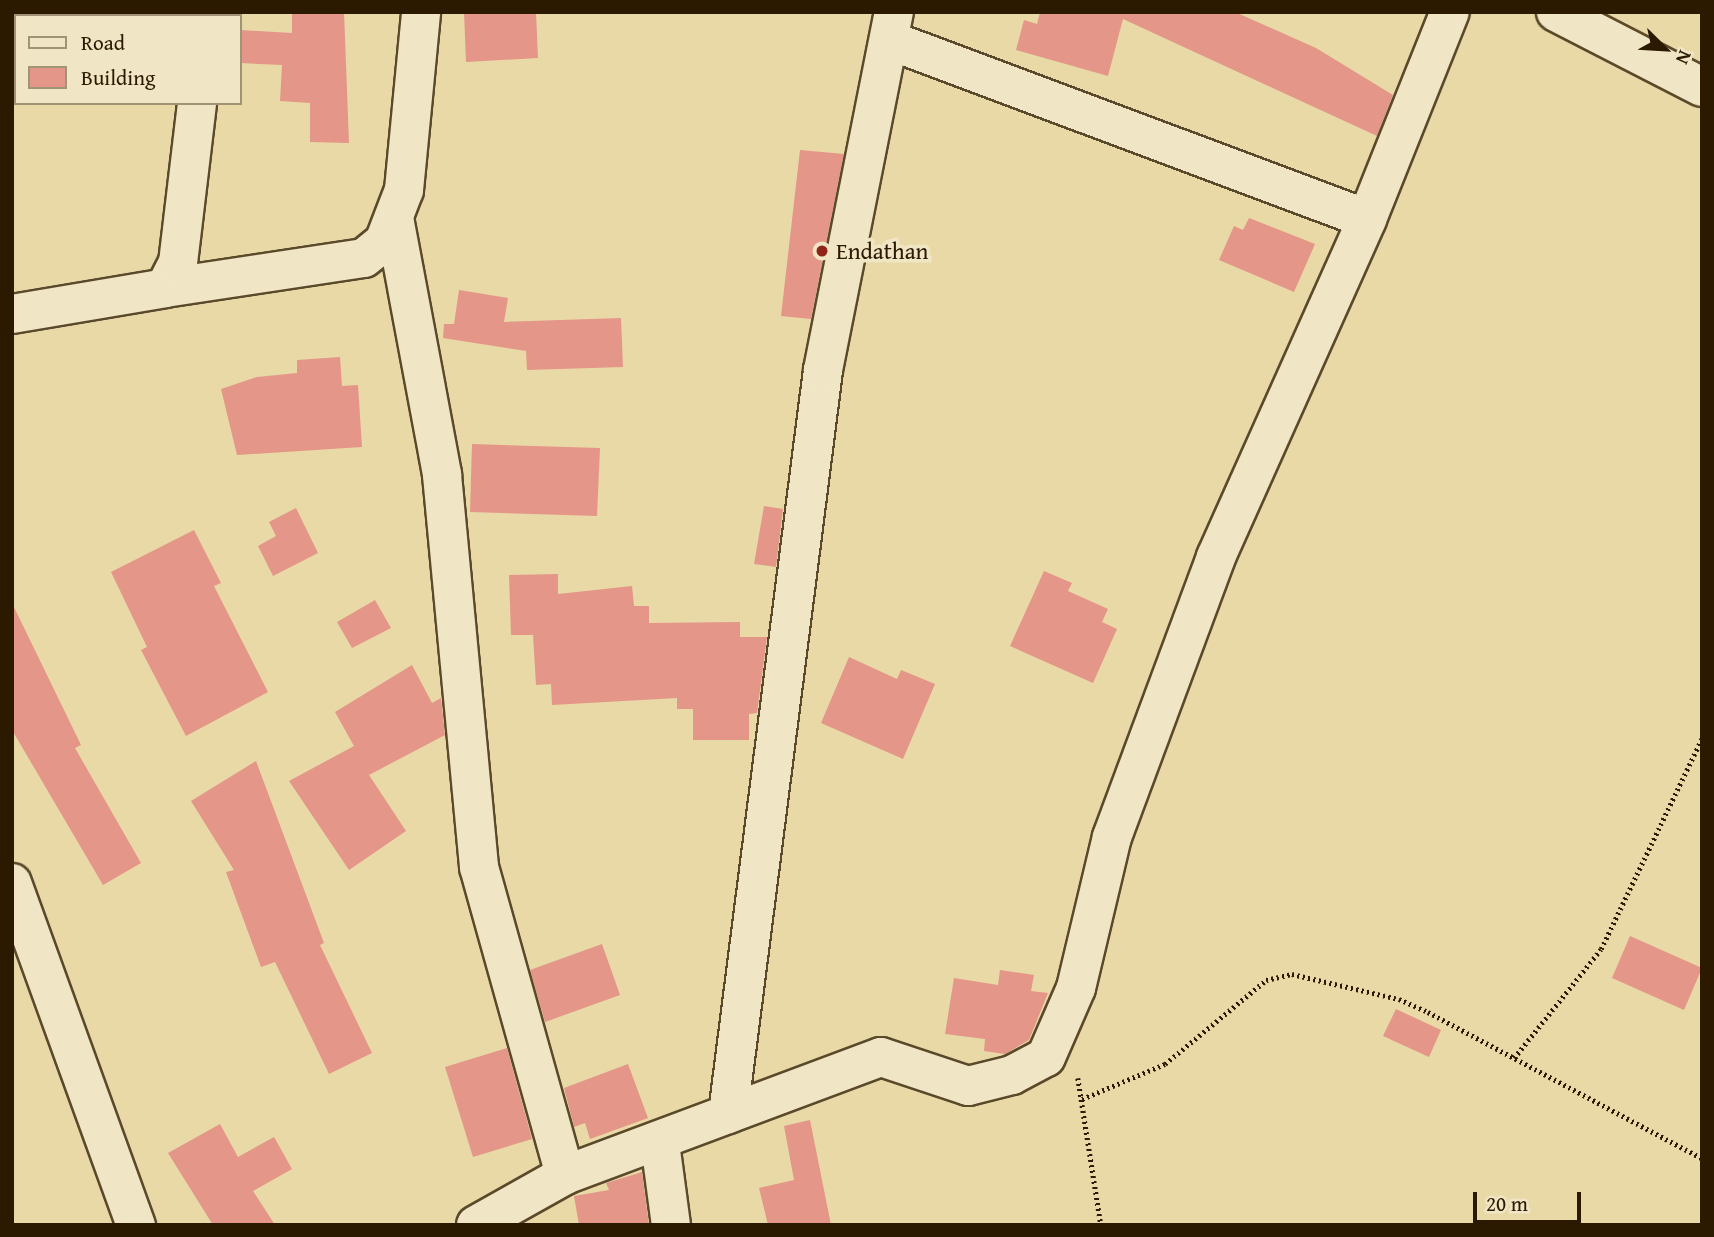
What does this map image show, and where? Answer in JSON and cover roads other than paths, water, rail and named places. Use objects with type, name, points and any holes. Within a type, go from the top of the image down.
[{"type":"street","points":[[12,314],[364,258],[384,242],[395,223],[404,190],[421,12]]},
{"type":"street","points":[[476,1225],[565,1175],[660,1143],[728,1114],[881,1057],[968,1086],[1012,1075],[1046,1057],[1065,1022],[1112,838],[1216,558],[1367,219],[1450,12]]},
{"type":"street","points":[[1556,12],[1702,87]]},
{"type":"street","points":[[728,1114],[822,370],[891,26],[1367,219]]},
{"type":"street","points":[[165,288],[178,263],[197,105]]},
{"type":"street","points":[[395,223],[438,449],[479,867],[565,1175]]},
{"type":"street","points":[[12,883],[136,1225]]},
{"type":"street","points":[[660,1143],[671,1225]]},
{"type":"place","name":"Endathan","points":[[822,251]]}]
